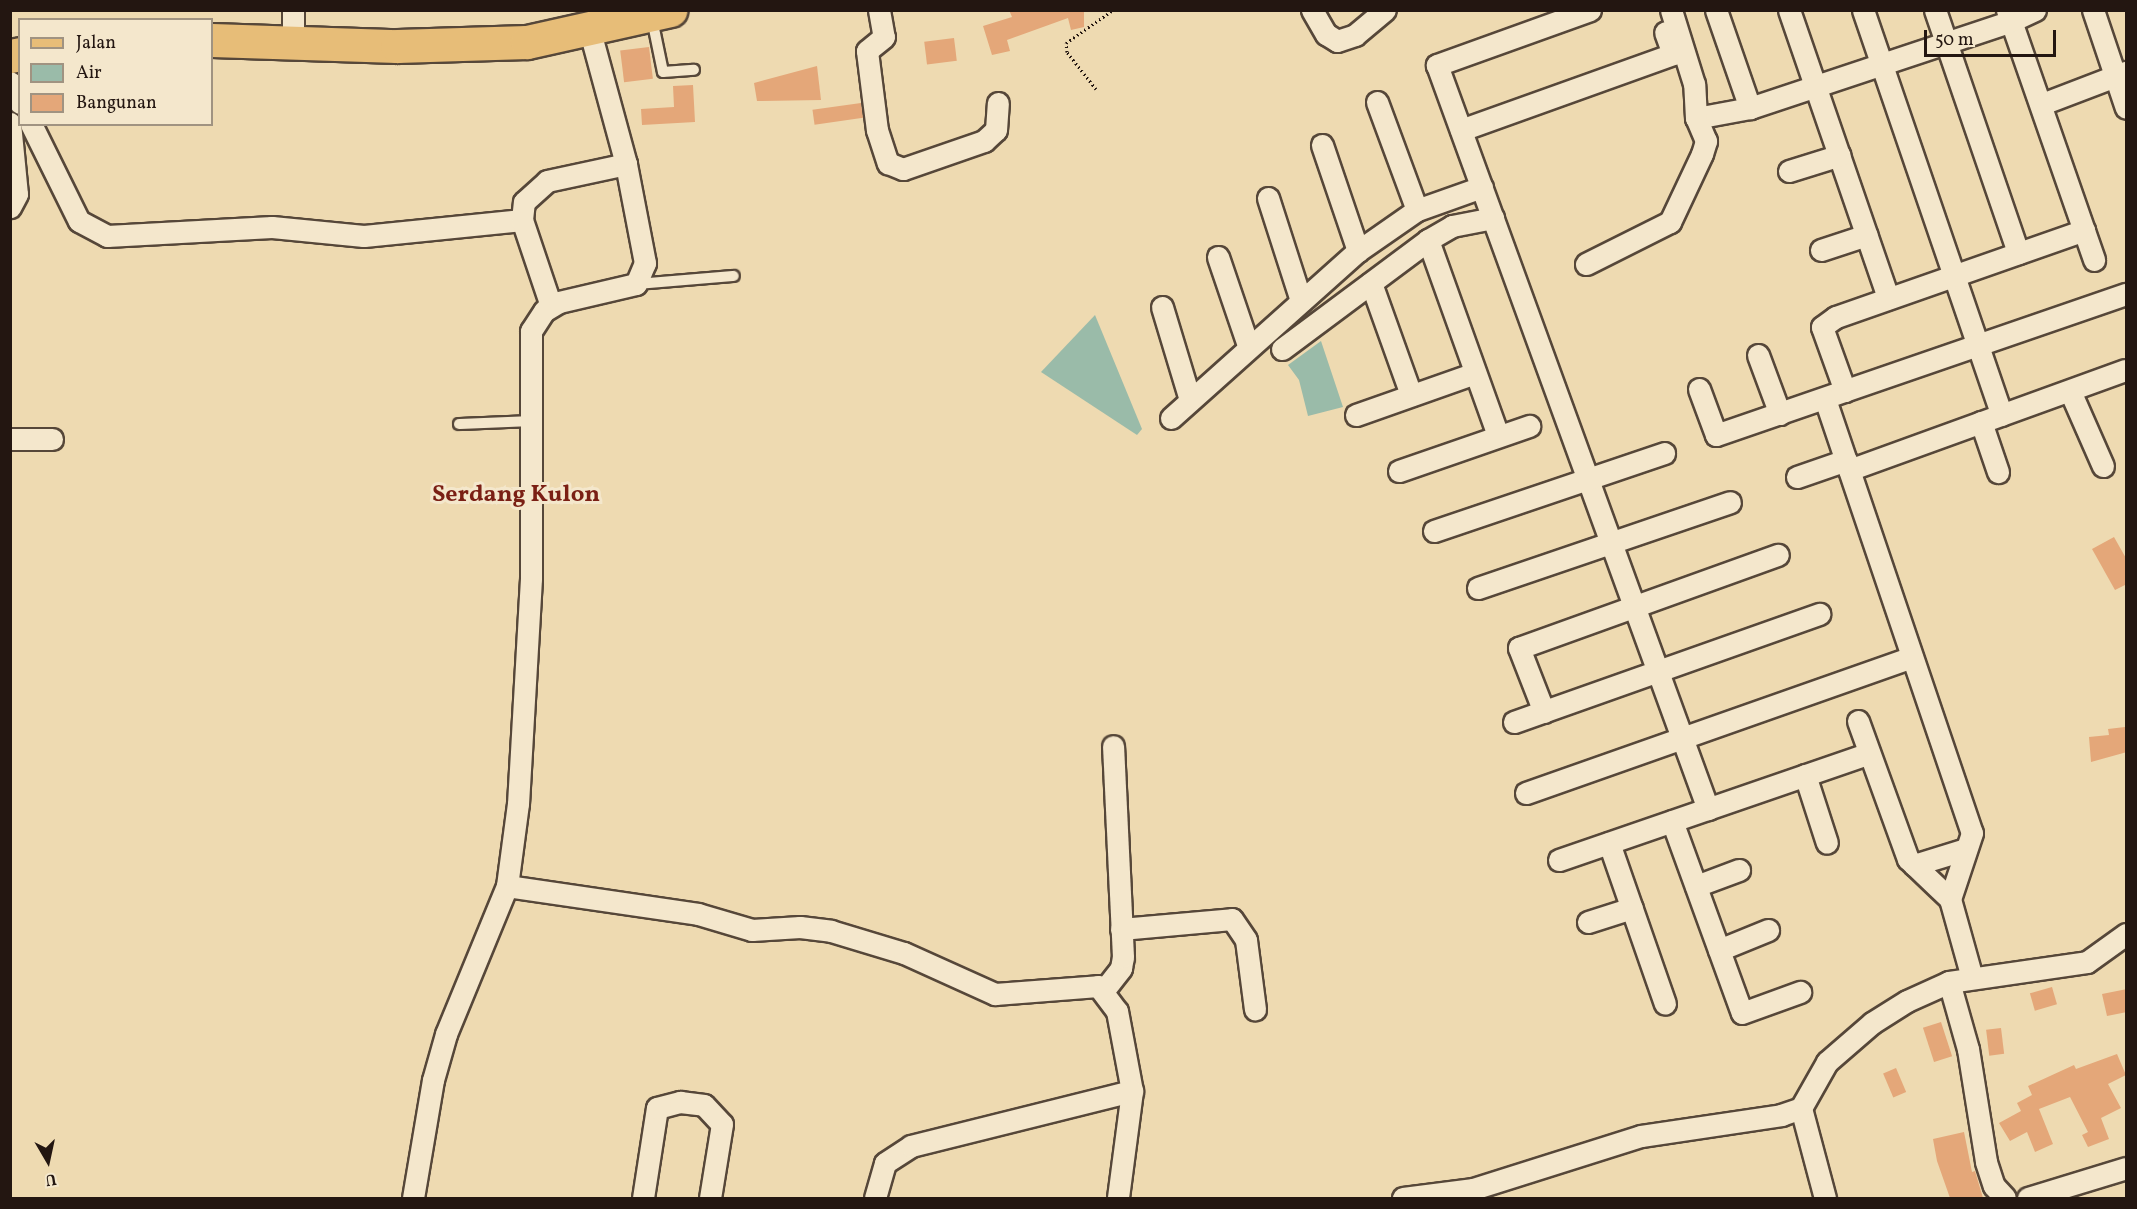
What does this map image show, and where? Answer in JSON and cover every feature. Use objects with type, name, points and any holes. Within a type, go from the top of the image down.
[{"type":"main road","points":[[213,40],[293,26],[459,46],[527,42],[648,14]]},
{"type":"street","points":[[879,10],[884,37],[867,51],[877,130],[888,164],[903,169],[984,141],[996,130],[998,103]]},
{"type":"street","points":[[1312,10],[1326,34],[1337,41],[1355,35],[1384,10]]},
{"type":"street","points":[[1590,10],[1437,65],[1708,809]]},
{"type":"street","points":[[1461,130],[1673,54],[1657,10]]},
{"type":"street","points":[[1586,264],[1670,222],[1706,141],[1696,118],[1694,84],[1671,10]]},
{"type":"street","points":[[1716,10],[1750,108]]},
{"type":"street","points":[[1789,10],[1888,298]]},
{"type":"street","points":[[1863,10],[2002,415]]},
{"type":"street","points":[[1935,10],[2018,253]]},
{"type":"street","points":[[1696,118],[1750,108],[1947,42],[2009,16],[2035,10]]},
{"type":"street","points":[[2093,10],[2121,74],[2127,108]]},
{"type":"street","points":[[2009,16],[2042,104],[2094,260]]},
{"type":"street","points":[[413,1198],[422,1126],[446,1034],[507,886],[525,702],[534,421],[531,331],[551,306],[636,284],[645,263],[644,245],[626,164],[589,28]]},
{"type":"street","points":[[2042,104],[2121,74]]},
{"type":"street","points":[[10,82],[18,99]]},
{"type":"street","points":[[1377,102],[1417,210]]},
{"type":"street","points":[[10,123],[17,194],[10,207]]},
{"type":"street","points":[[32,126],[79,221],[107,236],[272,227],[364,236],[522,220]]},
{"type":"street","points":[[1322,146],[1358,251]]},
{"type":"street","points":[[1789,171],[1840,154]]},
{"type":"street","points":[[551,306],[522,220],[528,196],[548,181],[626,164]]},
{"type":"street","points":[[1171,418],[1248,345],[1358,251],[1417,210],[1482,187]]},
{"type":"street","points":[[1268,198],[1301,301]]},
{"type":"street","points":[[1282,349],[1428,240],[1452,226],[1493,218]]},
{"type":"street","points":[[1845,391],[1822,327],[1836,317],[2084,230]]},
{"type":"street","points":[[1821,250],[1867,235]]},
{"type":"street","points":[[1428,240],[1498,436]]},
{"type":"street","points":[[1218,257],[1248,345]]},
{"type":"street","points":[[1371,283],[1411,395]]},
{"type":"street","points":[[1699,389],[1716,435],[2127,294]]},
{"type":"street","points":[[1162,307],[1190,400]]},
{"type":"street","points":[[1758,355],[1780,414]]},
{"type":"street","points":[[1797,477],[1847,465],[1981,422],[2127,370]]},
{"type":"street","points":[[1356,415],[1475,373]]},
{"type":"street","points":[[2070,391],[2103,466]]},
{"type":"street","points":[[1825,399],[1972,833],[1950,899]]},
{"type":"street","points":[[1981,422],[1998,472]]},
{"type":"street","points":[[1399,471],[1529,426]]},
{"type":"street","points":[[10,440],[52,439]]},
{"type":"street","points":[[1434,531],[1664,453]]},
{"type":"street","points":[[1478,588],[1730,502]]},
{"type":"street","points":[[1544,712],[1519,648],[1778,555]]},
{"type":"street","points":[[1514,722],[1819,614]]},
{"type":"street","points":[[1526,793],[1912,657]]},
{"type":"street","points":[[1858,721],[1908,859],[1950,899],[1972,978]]},
{"type":"street","points":[[1104,990],[1121,968],[1113,746]]},
{"type":"street","points":[[1559,860],[1869,753]]},
{"type":"street","points":[[1805,775],[1827,843]]},
{"type":"street","points":[[1672,821],[1742,1013],[1800,992]]},
{"type":"street","points":[[1609,843],[1665,1004]]},
{"type":"street","points":[[1914,865],[1966,849]]},
{"type":"street","points":[[1696,886],[1739,870]]},
{"type":"street","points":[[507,886],[698,914],[752,930],[800,927],[831,931],[903,953],[995,994],[1024,995],[1089,985],[1104,990],[1117,1011],[1132,1091],[1118,1198]]},
{"type":"street","points":[[1588,922],[1632,908]]},
{"type":"street","points":[[1121,929],[1232,919],[1248,946],[1255,1009]]},
{"type":"street","points":[[1719,950],[1768,930]]},
{"type":"street","points":[[1825,1198],[1801,1108],[1820,1072],[1842,1048],[1907,1001],[1950,982],[2087,962],[2127,934]]},
{"type":"street","points":[[1950,982],[1968,1049],[1986,1162],[1994,1186],[2005,1198]]},
{"type":"street","points":[[875,1198],[885,1163],[910,1146],[1132,1091]]},
{"type":"street","points":[[643,1198],[657,1108],[680,1102],[704,1105],[722,1124],[710,1198]]},
{"type":"street","points":[[1403,1198],[1473,1189],[1641,1136],[1781,1115],[1801,1108]]},
{"type":"street","points":[[2028,1198],[2127,1168]]},
{"type":"lane","points":[[648,14],[663,72],[694,70]]},
{"type":"lane","points":[[636,284],[734,276]]},
{"type":"lane","points":[[459,424],[534,421]]},
{"type":"path","points":[[1096,89],[1067,52],[1066,43],[1113,10]]},
{"type":"water","points":[[1095,315],[1142,429],[1137,435],[1041,372]]},
{"type":"water","points":[[1321,341],[1343,407],[1308,416],[1299,380],[1288,365]]},
{"type":"building","points":[[1009,10],[1084,10],[1084,27],[1071,30],[1068,18],[1007,40],[1010,51],[992,55],[983,26],[1012,17]]},
{"type":"building","points":[[954,38],[957,61],[927,64],[924,42]]},
{"type":"building","points":[[649,47],[653,79],[624,82],[620,51]]},
{"type":"building","points":[[817,66],[821,100],[757,101],[754,83]]},
{"type":"building","points":[[693,85],[695,122],[642,125],[641,109],[674,107],[673,86]]},
{"type":"building","points":[[861,103],[863,118],[815,125],[812,110]]},
{"type":"building","points":[[2114,537],[2127,560],[2127,584],[2115,590],[2092,549]]},
{"type":"building","points":[[2125,727],[2127,752],[2091,762],[2089,737],[2109,735],[2108,729]]},
{"type":"building","points":[[2052,987],[2057,1004],[2035,1011],[2030,993]]},
{"type":"building","points":[[2127,989],[2127,1012],[2107,1016],[2102,994]]},
{"type":"building","points":[[1941,1022],[1952,1056],[1934,1062],[1923,1028]]},
{"type":"building","points":[[2001,1028],[2004,1054],[1989,1056],[1986,1030]]},
{"type":"building","points":[[2117,1054],[2126,1075],[2108,1084],[2121,1108],[2101,1118],[2109,1139],[2088,1147],[2082,1135],[2088,1132],[2070,1097],[2039,1109],[2053,1144],[2035,1152],[2027,1132],[2010,1141],[1999,1123],[2021,1111],[2017,1103],[2032,1095],[2028,1086],[2074,1065],[2076,1069]]},
{"type":"building","points":[[1896,1068],[1906,1092],[1893,1097],[1883,1073]]},
{"type":"building","points":[[1964,1132],[1972,1172],[1975,1171],[1983,1198],[1950,1198],[1937,1161],[1933,1139]]},
{"type":"district","name":"Serdang Kulon","points":[[516,496]]}]
